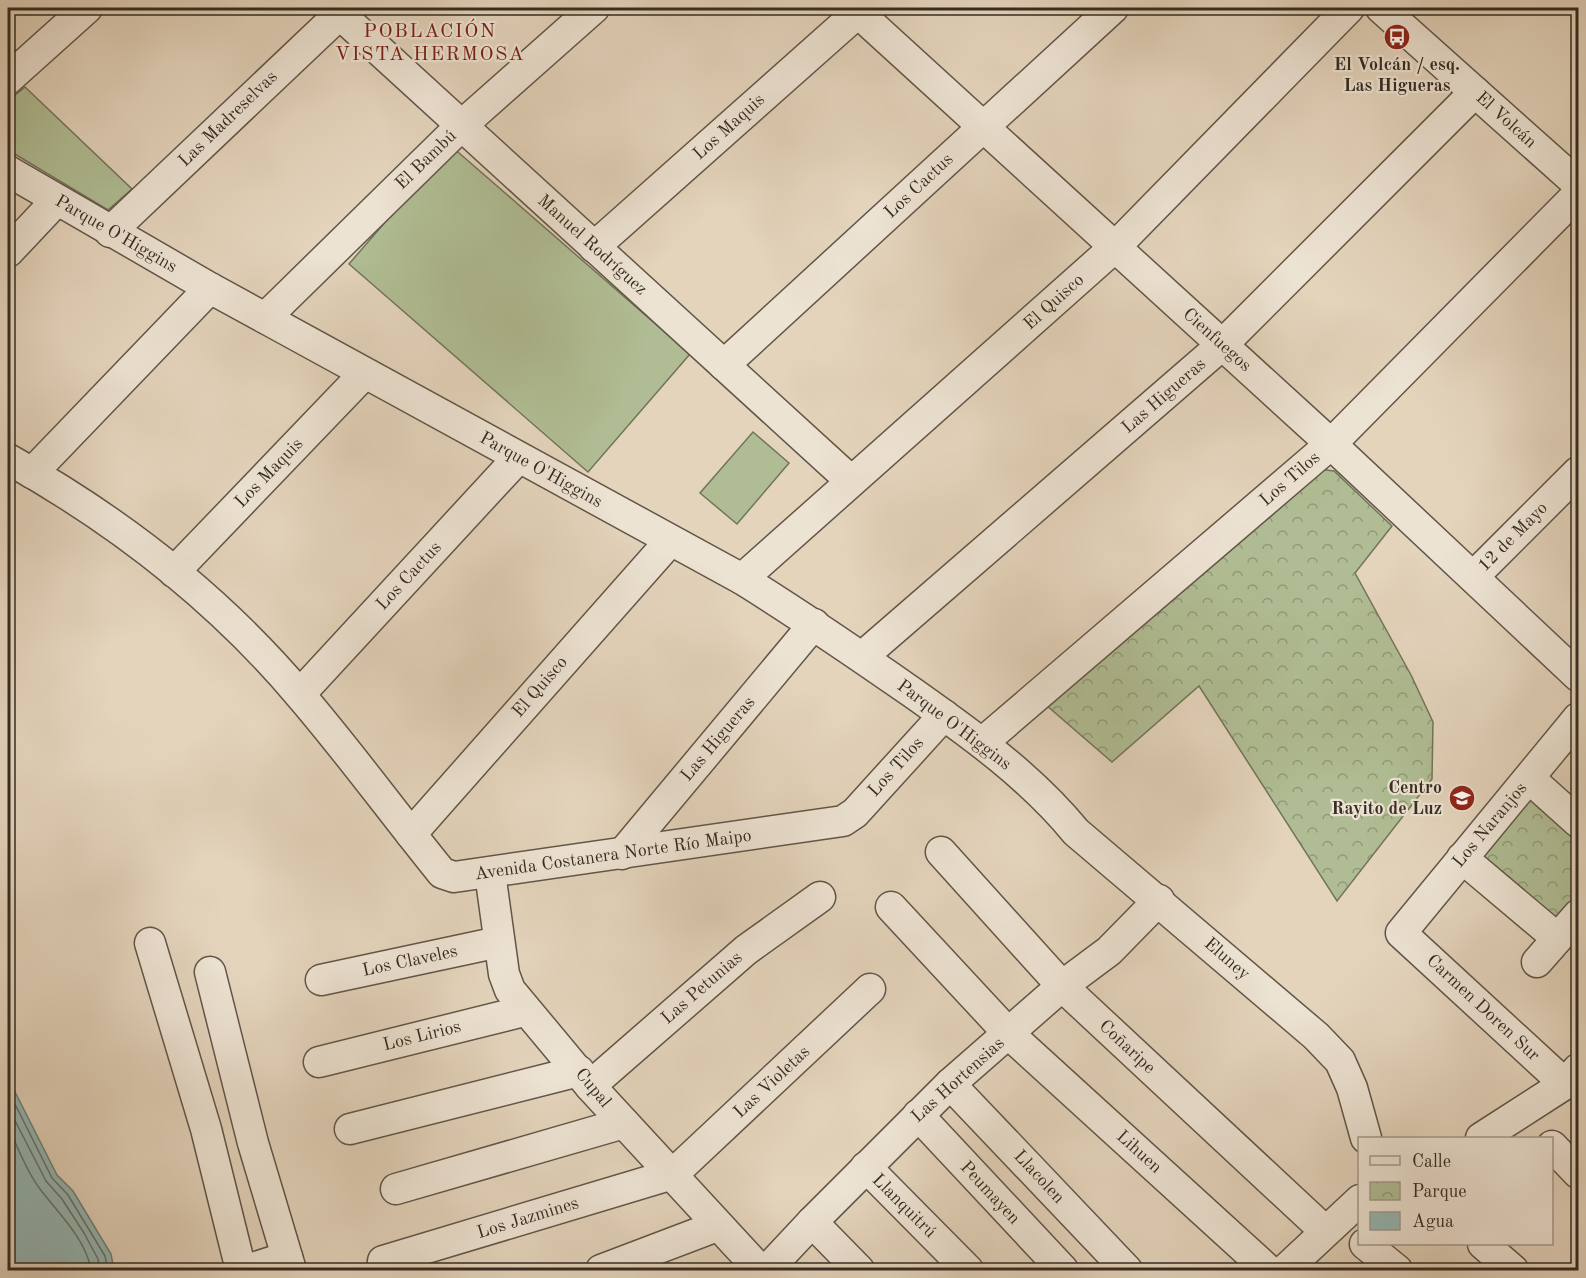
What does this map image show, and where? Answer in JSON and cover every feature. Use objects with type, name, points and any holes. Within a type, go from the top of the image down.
[{"type":"street","points":[[8,79],[87,8]]},
{"type":"street","name":"El Bambú","points":[[265,318],[462,125],[594,8]]},
{"type":"street","name":"Los Cactus","points":[[724,365],[1113,8]]},
{"type":"street","name":"El Quisco","points":[[742,579],[1115,247],[1349,8]]},
{"type":"street","name":"El Volcán","points":[[1381,8],[1578,184]]},
{"type":"street","name":"Cienfuegos","points":[[858,9],[1331,444],[1578,676]]},
{"type":"street","name":"Los Maquis","points":[[594,247],[858,9]]},
{"type":"street","name":"Manuel Rodríguez","points":[[339,10],[851,482]]},
{"type":"street","name":"Las Madreselvas","points":[[110,232],[339,10]]},
{"type":"street","name":"Las Higueras","points":[[862,657],[1222,345],[1475,92]]},
{"type":"street","name":"Parque O'Higgins","points":[[8,171],[110,232],[364,374],[742,579],[814,624],[944,715],[982,743],[1052,803]]},
{"type":"street","name":"Los Tilos","points":[[982,743],[1331,444],[1578,194]]},
{"type":"street","points":[[8,252],[57,200]]},
{"type":"street","points":[[20,466],[210,288]]},
{"type":"street","name":"Los Maquis","points":[[174,572],[364,374]]},
{"type":"street","name":"Los Cactus","points":[[300,694],[518,458]]},
{"type":"street","name":"Avenida Costanera Norte Río Maipo","points":[[20,466],[119,530],[174,572],[243,635],[300,694],[442,873],[454,877],[490,873],[848,818]]},
{"type":"street","name":"12 de Mayo","points":[[1473,577],[1578,472]]},
{"type":"street","name":"El Quisco","points":[[411,834],[670,541]]},
{"type":"street","name":"Las Higueras","points":[[622,854],[814,624]]},
{"type":"street","name":"Los Tilos","points":[[848,818],[944,715]]},
{"type":"street","name":"Los Naranjos","points":[[1401,933],[1578,718]]},
{"type":"street","points":[[1529,778],[1578,822]]},
{"type":"street","name":"Eluney","points":[[1052,803],[1076,832],[1159,900],[1316,1036],[1340,1061],[1352,1088],[1366,1137]]},
{"type":"street","name":"Coñaripe","points":[[941,852],[1062,986],[1346,1223]]},
{"type":"street","points":[[1462,858],[1557,938]]},
{"type":"street","name":"Cupal","points":[[490,873],[504,974],[510,990],[524,1011],[624,1123],[674,1174],[717,1226],[760,1270]]},
{"type":"street","name":"Las Petunias","points":[[585,1078],[746,950],[820,897]]},
{"type":"street","name":"Las Hortensias","points":[[767,1270],[812,1221],[918,1115],[1062,986],[1109,951],[1159,900]]},
{"type":"street","name":"Lihuen","points":[[891,907],[1009,1034],[1268,1270]]},
{"type":"street","points":[[1537,962],[1578,915]]},
{"type":"street","name":"Carmen Doren Sur","points":[[1401,933],[1572,1076]]},
{"type":"street","name":"Los Claveles","points":[[321,980],[499,942]]},
{"type":"street","points":[[150,943],[190,1076],[239,1262],[250,1269],[289,1264],[232,1065],[210,972]]},
{"type":"street","name":"Las Violetas","points":[[674,1174],[870,989]]},
{"type":"street","name":"Los Lirios","points":[[319,1062],[524,1011]]},
{"type":"street","points":[[190,1076],[232,1065]]},
{"type":"street","points":[[1483,1137],[1572,1076]]},
{"type":"street","points":[[350,1129],[585,1078]]},
{"type":"street","name":"Llacolen","points":[[951,1084],[1127,1270]]},
{"type":"street","points":[[1519,1114],[1543,1137]]},
{"type":"street","name":"Peumayen","points":[[918,1115],[1063,1270]]},
{"type":"street","points":[[396,1189],[624,1123]]},
{"type":"street","points":[[1553,1148],[1578,1173]]},
{"type":"street","name":"Llanquitrú","points":[[866,1167],[968,1270]]},
{"type":"street","name":"Los Jazmines","points":[[383,1261],[674,1174]]},
{"type":"street","points":[[812,1221],[860,1270]]},
{"type":"street","points":[[1285,1270],[1346,1223]]},
{"type":"street","points":[[601,1270],[717,1226]]},
{"type":"street","points":[[662,1270],[717,1226]]},
{"type":"street","points":[[1366,1245],[1397,1270]]},
{"type":"street","points":[[1485,1245],[1513,1270]]},
{"type":"green space","points":[[25,87],[132,189],[108,210],[8,150],[8,101]]},
{"type":"green space","points":[[451,146],[690,354],[588,472],[349,264]]},
{"type":"green space","points":[[753,432],[789,463],[737,524],[700,493]]},
{"type":"green space","points":[[1319,469],[1334,471],[1392,526],[1355,573],[1411,675],[1433,722],[1432,779],[1337,901],[1199,686],[1112,762],[1046,705]]},
{"type":"green space","points":[[1531,794],[1578,835],[1578,899],[1556,925],[1479,860]]},
{"type":"water","points":[[8,1078],[57,1175],[73,1191],[111,1254],[114,1270],[16,1270],[8,1250]]},
{"type":"place","name":"El Volcán / esq. Las Higueras","points":[[1397,37]]},
{"type":"place","name":"Centro Rayito de Luz","points":[[1462,798]]},
{"type":"district","name":"POBLACIÓN VISTA HERMOSA","points":[[430,44]]}]
